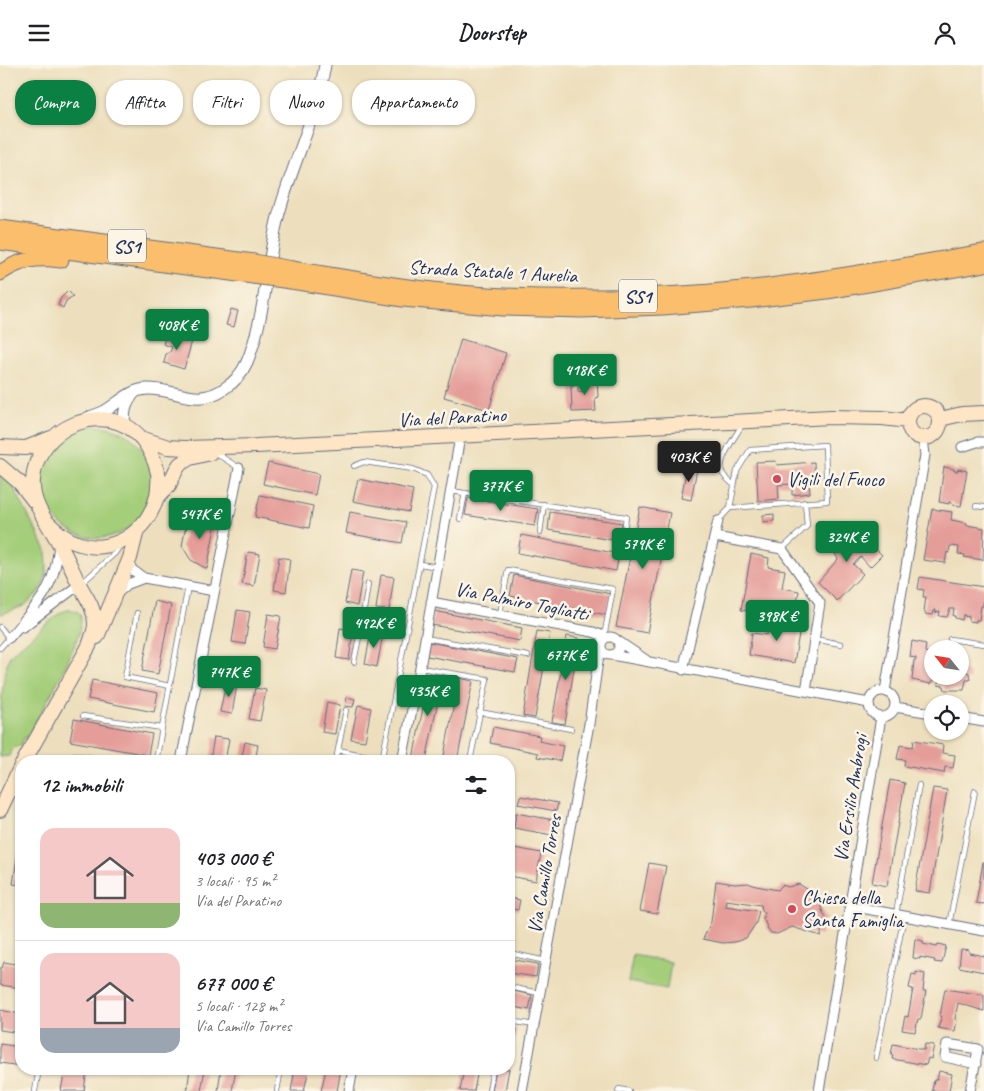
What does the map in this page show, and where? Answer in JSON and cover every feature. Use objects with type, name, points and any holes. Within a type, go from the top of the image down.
[{"type":"highway","name":"Strada Statale 1 Aurelia","points":[[0,228],[291,275],[504,296],[591,297],[663,295],[752,288],[822,279],[984,251]]},
{"type":"highway","name":"Strada Statale 1 Aurelia","points":[[0,242],[106,257],[253,269]]},
{"type":"highway","points":[[0,273],[30,259],[42,258],[91,264],[106,257]]},
{"type":"highway","name":"Strada Statale 1 Aurelia","points":[[291,275],[403,299],[503,308],[582,309],[663,307],[751,300],[827,291],[984,264]]},
{"type":"main road","points":[[923,405],[934,409],[940,419],[936,432],[923,438],[912,433],[908,421],[912,410],[923,405]]},
{"type":"main road","points":[[940,419],[962,414],[984,413]]},
{"type":"main road","name":"Via del Paratino","points":[[239,446],[289,446],[831,417],[882,418],[908,421]]},
{"type":"main road","points":[[0,447],[26,448],[51,438],[72,424],[89,420],[108,420],[125,426],[141,438],[168,447],[239,446]]},
{"type":"main road","points":[[36,503],[32,480],[38,457],[51,438]]},
{"type":"main road","points":[[141,438],[153,456],[159,477],[157,499]]},
{"type":"main road","points":[[46,521],[61,536],[81,545],[103,546],[124,540],[137,531],[150,516],[157,499],[168,485],[180,464],[190,458],[239,446]]},
{"type":"main road","points":[[0,466],[20,483],[36,503],[92,607],[95,626],[89,646],[27,755]]},
{"type":"main road","points":[[81,660],[88,653],[97,637],[130,558],[137,531]]},
{"type":"main road","points":[[0,810],[15,779]]},
{"type":"street","points":[[72,424],[102,413],[122,398],[136,391],[155,389],[188,397],[208,396],[224,389],[234,382],[240,374],[246,363],[256,333],[277,222],[312,120],[325,65]]},
{"type":"street","points":[[125,426],[124,412],[129,400],[136,391]]},
{"type":"street","points":[[403,755],[460,437]]},
{"type":"street","points":[[885,691],[925,455],[923,438]]},
{"type":"street","points":[[962,447],[977,442],[984,442]]},
{"type":"street","points":[[182,755],[238,468]]},
{"type":"street","points":[[683,670],[718,521]]},
{"type":"street","points":[[714,537],[782,549],[820,603],[806,691]]},
{"type":"street","points":[[8,638],[43,598],[52,581],[59,543]]},
{"type":"street","points":[[130,558],[131,569],[144,578],[214,591]]},
{"type":"street","points":[[114,597],[128,584],[144,578]]},
{"type":"street","points":[[8,638],[80,585]]},
{"type":"street","name":"Via Palmiro Togliatti","points":[[431,601],[593,632],[601,635],[602,643]]},
{"type":"street","points":[[650,663],[610,637],[602,643],[603,653],[609,655],[683,670],[869,703],[876,692],[885,691],[892,695],[895,707],[924,712]]},
{"type":"street","points":[[598,662],[618,650],[618,641]]},
{"type":"street","name":"Via Camillo Torres","points":[[522,1091],[590,724],[602,643]]},
{"type":"street","name":"Via Ersilio Ambrogi","points":[[869,703],[871,711],[881,717]]},
{"type":"street","name":"Via Ersilio Ambrogi","points":[[881,717],[892,713],[895,707]]},
{"type":"street","name":"Via Ersilio Ambrogi","points":[[819,1091],[881,717]]},
{"type":"street","points":[[969,720],[984,722]]},
{"type":"street","points":[[851,905],[984,931]]},
{"type":"street","points":[[970,1091],[976,1064]]},
{"type":"street","points":[[349,1091],[352,1075]]},
{"type":"lane","points":[[734,485],[722,473],[720,465],[722,458],[744,422]]},
{"type":"lane","points":[[718,521],[730,508],[738,471],[750,450],[825,445],[827,501],[730,508]]},
{"type":"lane","points":[[214,451],[238,468]]},
{"type":"lane","points":[[354,466],[364,462],[413,469],[427,475],[434,487],[383,755]]},
{"type":"lane","points":[[451,491],[626,517],[623,539]]},
{"type":"lane","points":[[460,519],[465,493]]},
{"type":"lane","points":[[782,549],[807,526],[805,503]]},
{"type":"lane","points":[[540,533],[544,504]]},
{"type":"lane","points":[[976,506],[984,507]]},
{"type":"lane","points":[[80,585],[115,553],[124,540]]},
{"type":"lane","points":[[420,564],[438,567]]},
{"type":"lane","points":[[500,614],[508,570],[613,589],[602,643]]},
{"type":"lane","points":[[354,662],[368,583]]},
{"type":"lane","points":[[157,755],[188,586]]},
{"type":"lane","points":[[137,613],[125,677],[170,686]]},
{"type":"lane","points":[[362,621],[407,630]]},
{"type":"lane","points":[[0,627],[8,638],[0,648]]},
{"type":"lane","points":[[425,638],[528,656]]},
{"type":"lane","points":[[814,639],[841,644]]},
{"type":"lane","points":[[950,639],[984,644]]},
{"type":"lane","points":[[420,668],[487,679],[471,755]]},
{"type":"lane","points":[[395,693],[414,697]]},
{"type":"lane","points":[[337,755],[346,710]]},
{"type":"lane","points":[[479,712],[572,729]]},
{"type":"lane","points":[[83,716],[162,728]]},
{"type":"lane","points":[[338,750],[360,755]]},
{"type":"lane","points":[[876,1058],[919,785]]},
{"type":"lane","points":[[949,925],[975,791]]},
{"type":"lane","points":[[515,954],[546,961]]},
{"type":"lane","points":[[515,988],[540,993]]},
{"type":"lane","points":[[515,1022],[535,1025]]},
{"type":"lane","points":[[35,1091],[38,1075]]},
{"type":"lane","points":[[277,1091],[280,1075]]},
{"type":"lane","points":[[489,1091],[492,1075]]},
{"type":"lane","points":[[618,1091],[619,1089],[629,1091]]},
{"type":"green space","points":[[97,426],[119,430],[137,442],[149,460],[153,482],[149,504],[137,522],[119,534],[97,538],[75,534],[57,522],[45,504],[41,482],[45,460],[57,442],[75,430]]},
{"type":"green space","points":[[0,473],[13,486],[46,550],[47,566],[45,580],[38,593],[24,606],[2,614],[0,614]]},
{"type":"green space","points":[[70,609],[80,614],[81,623],[70,656],[51,695],[26,738],[24,738],[21,745],[14,747],[9,756],[0,757],[2,690],[10,655],[61,612]]},
{"type":"green space","points":[[633,955],[671,962],[667,989],[628,982]]},
{"type":"building","points":[[68,291],[73,296],[66,301],[63,308],[58,305],[61,298]]},
{"type":"building","points":[[231,309],[238,311],[234,327],[226,325]]},
{"type":"building","points":[[187,321],[196,322],[194,332],[185,331]]},
{"type":"building","points":[[166,335],[192,341],[184,369],[164,363],[166,354],[170,352],[172,347],[163,344]]},
{"type":"building","points":[[461,339],[506,353],[489,410],[444,397]]},
{"type":"building","points":[[600,361],[597,375],[590,375],[589,369],[583,369],[582,362]]},
{"type":"building","points":[[597,378],[598,397],[595,398],[596,411],[572,412],[571,385],[578,385],[578,392],[583,391],[582,379]]},
{"type":"building","points":[[776,461],[777,465],[814,462],[815,483],[809,484],[810,493],[792,495],[792,484],[778,485],[779,499],[758,501],[756,462]]},
{"type":"building","points":[[268,463],[319,474],[315,495],[263,484]]},
{"type":"building","points":[[687,467],[697,469],[691,500],[681,498]]},
{"type":"building","points":[[944,467],[954,469],[954,471],[958,471],[958,469],[967,471],[961,506],[953,505],[953,503],[949,502],[949,504],[939,502]]},
{"type":"building","points":[[358,479],[413,490],[409,512],[353,501]]},
{"type":"building","points":[[260,495],[313,506],[309,528],[255,517]]},
{"type":"building","points":[[468,498],[538,509],[535,526],[465,515]]},
{"type":"building","points":[[640,507],[670,513],[647,633],[616,627]]},
{"type":"building","points":[[932,509],[952,512],[951,520],[984,528],[983,560],[964,557],[965,555],[958,554],[959,547],[950,546],[945,563],[923,560]]},
{"type":"building","points":[[350,512],[406,522],[402,543],[346,533]]},
{"type":"building","points":[[550,512],[622,523],[619,541],[548,530]]},
{"type":"building","points":[[774,514],[774,521],[763,522],[763,515]]},
{"type":"building","points":[[198,517],[217,517],[207,569],[191,560],[182,546],[185,530]]},
{"type":"building","points":[[521,535],[619,554],[616,571],[518,553]]},
{"type":"building","points":[[830,535],[861,535],[882,555],[870,567],[861,557],[853,564],[863,574],[837,601],[818,582],[838,559],[832,549]]},
{"type":"building","points":[[248,552],[260,554],[254,586],[242,584]]},
{"type":"building","points":[[751,554],[769,558],[768,567],[785,570],[782,588],[799,591],[794,620],[767,615],[766,620],[758,618],[759,613],[741,610]]},
{"type":"building","points":[[279,557],[290,559],[286,592],[274,590]]},
{"type":"building","points":[[351,570],[363,572],[357,606],[345,603]]},
{"type":"building","points":[[381,575],[394,577],[389,610],[376,609]]},
{"type":"building","points":[[514,575],[611,594],[607,615],[510,596]]},
{"type":"building","points":[[920,577],[984,587],[983,606],[981,606],[979,620],[976,620],[976,622],[969,621],[969,616],[965,617],[965,615],[963,615],[962,620],[955,618],[953,616],[954,609],[950,609],[947,617],[939,616],[940,611],[935,613],[936,610],[934,610],[933,615],[925,614],[926,597],[923,597],[924,590],[918,589]]},
{"type":"building","points":[[155,601],[171,605],[158,674],[142,671]]},
{"type":"building","points":[[237,610],[250,612],[245,644],[232,642]]},
{"type":"building","points":[[434,611],[522,628],[520,641],[432,625]]},
{"type":"building","points":[[268,614],[281,616],[275,649],[263,647]]},
{"type":"building","points":[[784,619],[801,622],[794,663],[749,655],[752,633],[767,635],[768,626],[783,628]]},
{"type":"building","points":[[340,628],[353,630],[349,660],[336,658]]},
{"type":"building","points":[[537,631],[550,633],[535,718],[523,716]]},
{"type":"building","points":[[371,632],[383,634],[377,667],[365,664]]},
{"type":"building","points":[[567,636],[579,638],[565,724],[552,722]]},
{"type":"building","points":[[912,641],[924,644],[924,683],[912,680],[914,660],[916,658],[910,657]]},
{"type":"building","points":[[429,642],[518,659],[515,672],[427,656]]},
{"type":"building","points":[[430,672],[443,675],[427,755],[414,755]]},
{"type":"building","points":[[459,678],[473,681],[458,755],[444,755]]},
{"type":"building","points":[[92,680],[158,693],[154,712],[88,699]]},
{"type":"building","points":[[226,682],[237,685],[232,714],[220,712]]},
{"type":"building","points":[[938,685],[965,685],[964,690],[945,690],[944,686]]},
{"type":"building","points":[[255,688],[266,690],[260,721],[249,719]]},
{"type":"building","points":[[347,697],[355,699],[353,707],[345,706]]},
{"type":"building","points":[[327,702],[340,705],[335,734],[322,732]]},
{"type":"building","points":[[358,705],[371,708],[365,741],[351,739]]},
{"type":"building","points":[[74,719],[152,734],[148,755],[70,741]]},
{"type":"building","points":[[493,727],[540,736],[539,741],[563,746],[560,761],[537,757],[538,753],[490,743]]},
{"type":"building","points":[[214,737],[229,739],[226,755],[211,755]]},
{"type":"building","points":[[914,740],[943,745],[942,753],[955,755],[953,768],[945,767],[944,773],[904,766],[905,760],[897,759],[900,745],[913,747]]},
{"type":"building","points":[[245,742],[258,745],[256,755],[242,755]]},
{"type":"building","points":[[890,780],[905,783],[887,886],[872,883]]},
{"type":"building","points":[[933,788],[947,790],[930,893],[915,891]]},
{"type":"building","points":[[520,796],[558,803],[556,811],[518,804]]},
{"type":"building","points":[[516,813],[554,820],[552,835],[515,828]]},
{"type":"building","points":[[515,848],[541,853],[536,881],[515,877]]},
{"type":"building","points":[[984,862],[984,904],[976,903]]},
{"type":"building","points":[[649,863],[666,866],[657,914],[640,911]]},
{"type":"building","points":[[716,881],[735,884],[748,883],[778,890],[782,885],[788,887],[799,884],[813,890],[817,894],[827,919],[822,921],[821,936],[792,927],[777,934],[771,933],[763,918],[765,914],[761,905],[726,900],[725,906],[759,911],[756,923],[746,938],[735,942],[723,943],[703,939],[711,922]]},
{"type":"building","points":[[515,899],[520,900],[518,910],[515,909]]},
{"type":"building","points":[[915,939],[923,941],[923,944],[937,947],[938,944],[946,946],[942,963],[920,957],[920,959],[913,958]]},
{"type":"building","points":[[961,949],[984,956],[984,972],[959,967]]},
{"type":"building","points":[[515,960],[538,964],[536,977],[515,974]]},
{"type":"building","points":[[4,962],[15,964],[15,987],[0,985],[0,968],[2,968]]},
{"type":"building","points":[[916,972],[925,974],[923,991],[926,991],[921,1019],[918,1019],[915,1032],[902,1030],[905,1016],[908,1017],[913,989],[909,988],[912,974],[916,975]]},
{"type":"building","points":[[945,989],[984,995],[984,1011],[958,1003],[955,1031],[938,1028],[942,1016],[940,1016]]},
{"type":"building","points":[[515,991],[532,995],[529,1010],[515,1007]]},
{"type":"building","points":[[0,1010],[15,1013],[15,1032],[0,1030]]},
{"type":"building","points":[[0,1044],[15,1046],[15,1065],[0,1063]]},
{"type":"building","points":[[893,1044],[924,1050],[925,1044],[934,1045],[931,1059],[928,1058],[926,1065],[892,1059]]},
{"type":"building","points":[[939,1071],[952,1074],[949,1091],[932,1091],[934,1080],[937,1080]]},
{"type":"building","points":[[64,1075],[86,1075],[84,1091],[61,1091]]},
{"type":"building","points":[[189,1075],[204,1075],[201,1091],[187,1091]]},
{"type":"building","points":[[220,1075],[235,1075],[232,1091],[218,1091]]},
{"type":"building","points":[[294,1075],[308,1075],[304,1091],[291,1091]]},
{"type":"building","points":[[325,1075],[340,1075],[337,1091],[321,1091]]},
{"type":"building","points":[[463,1075],[477,1075],[474,1091],[460,1091]]},
{"type":"building","points":[[495,1075],[508,1075],[505,1091],[492,1091]]},
{"type":"place","name":"Vigili del Fuoco","points":[[777,479]]},
{"type":"place","name":"Chiesa della Santa Famiglia","points":[[792,909]]}]
